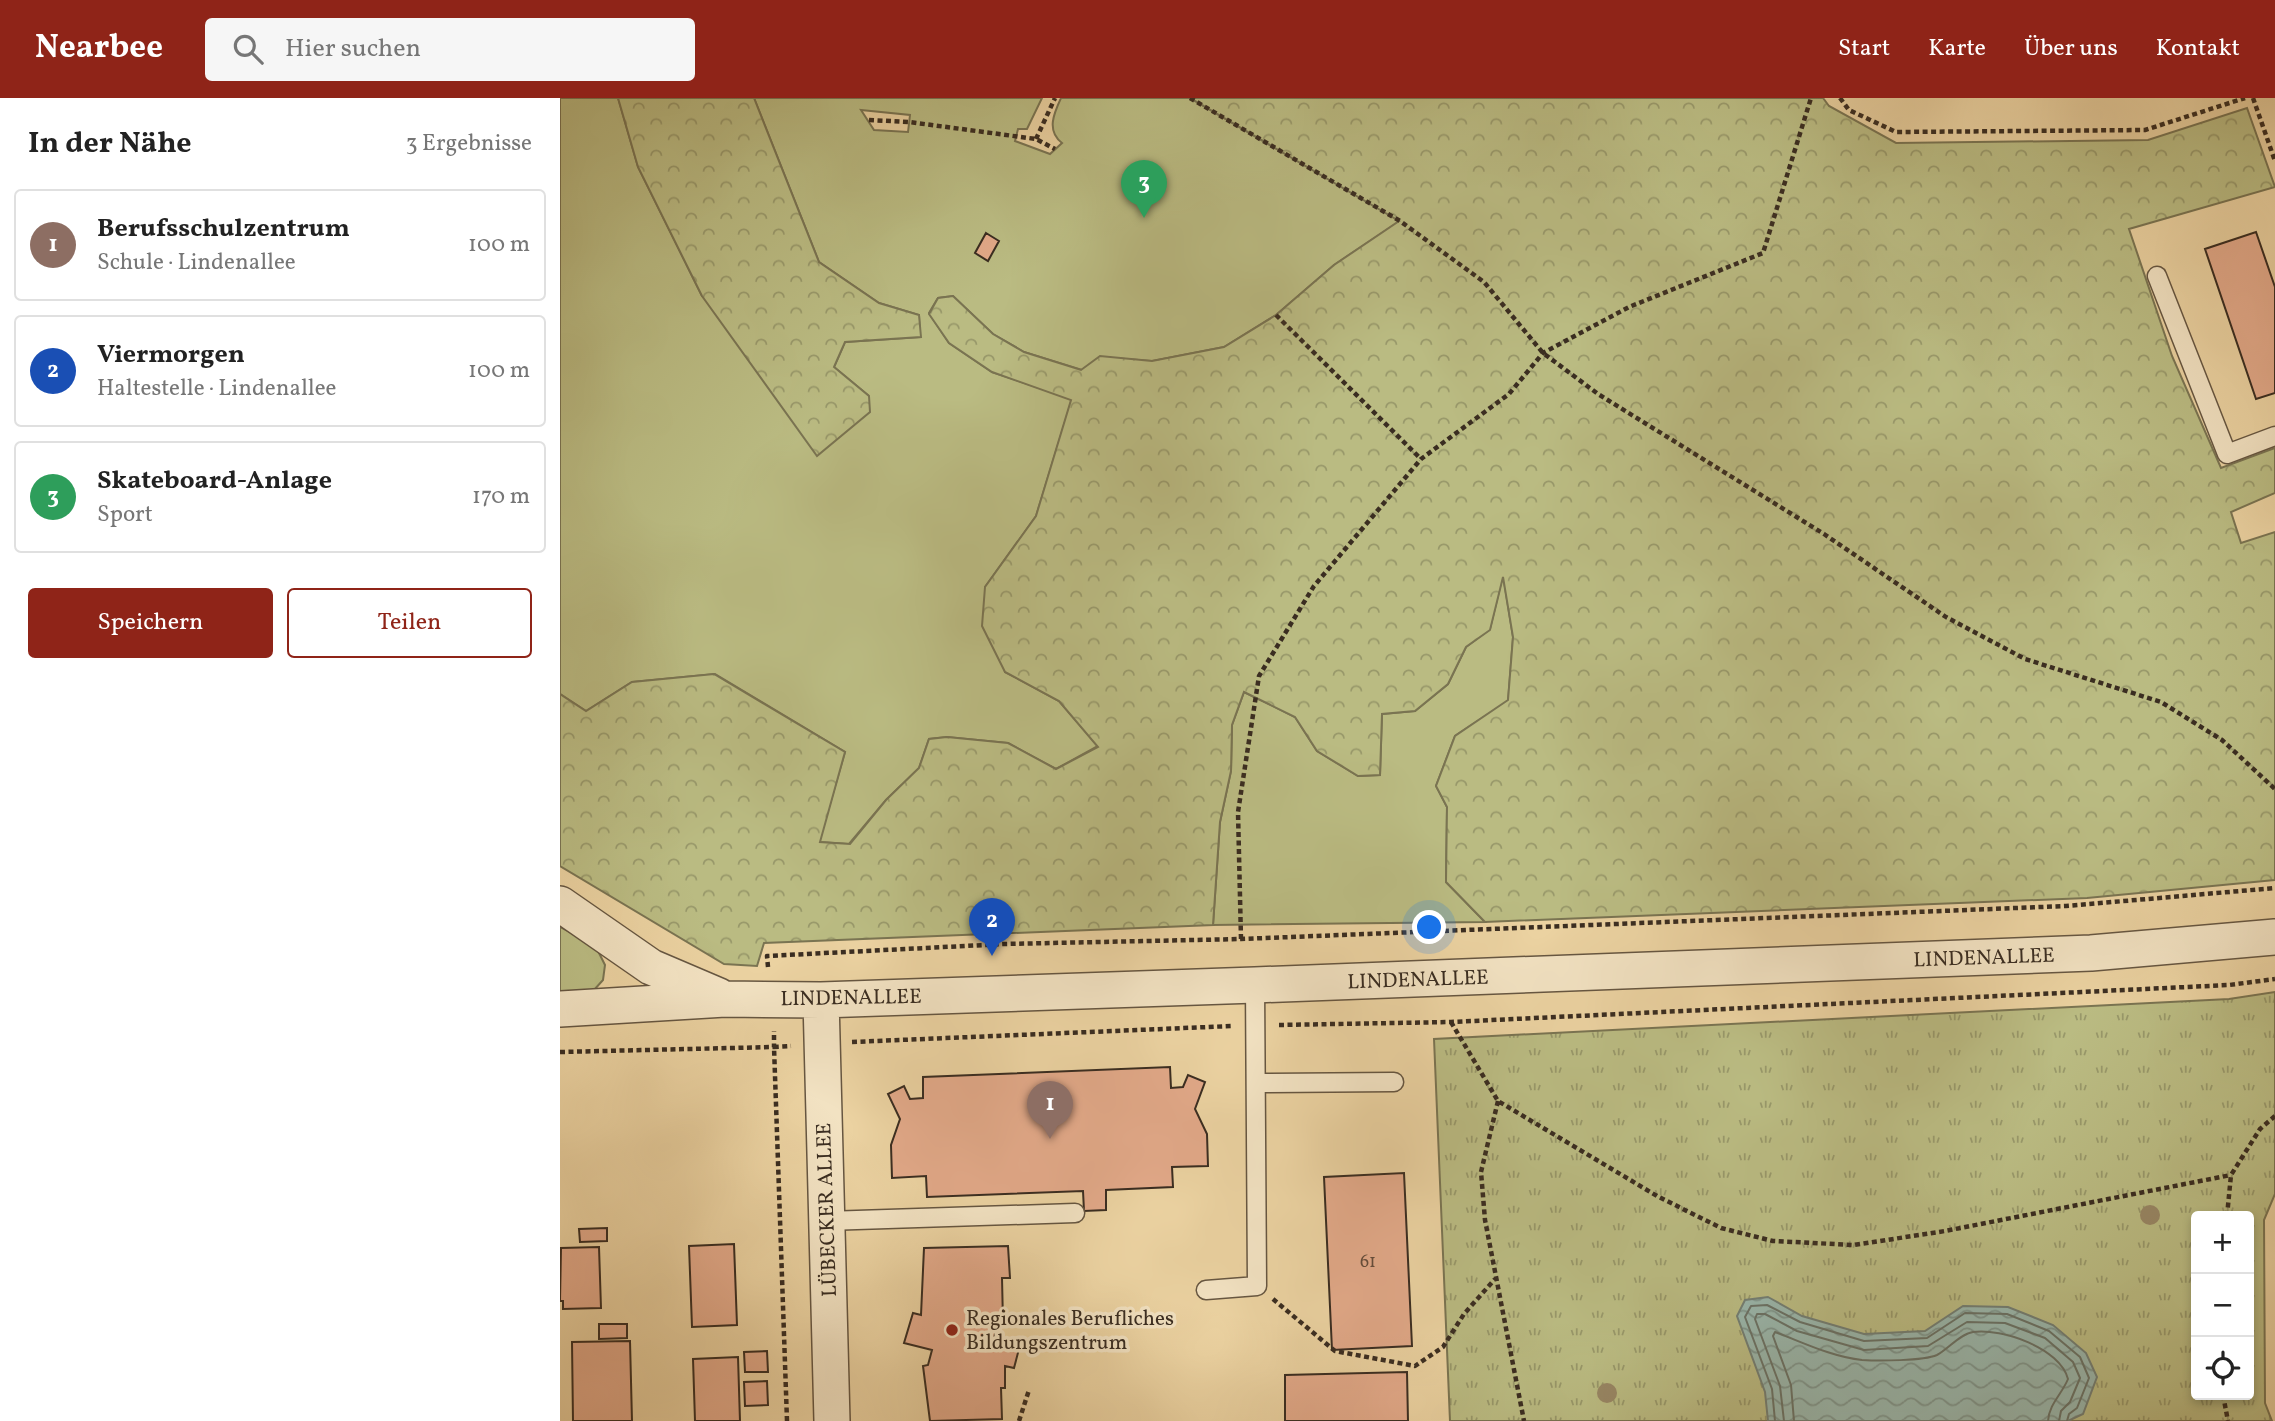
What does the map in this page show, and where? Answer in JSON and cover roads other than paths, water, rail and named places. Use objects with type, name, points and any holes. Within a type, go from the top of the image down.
[{"type":"street","points":[[560,904],[651,967],[725,999]]},
{"type":"street","name":"LINDENALLEE","points":[[560,1009],[725,999],[821,1000],[2091,953],[2275,937]]},
{"type":"street","name":"LÜBECKER ALLEE","points":[[821,1000],[832,1421]]},
{"type":"lane","points":[[2157,276],[2227,454],[2275,436]]},
{"type":"lane","points":[[1206,1290],[1257,1286],[1255,985]]},
{"type":"lane","points":[[1256,1083],[1394,1082]]},
{"type":"lane","points":[[826,1222],[1075,1213]]},
{"type":"water","points":[[1768,1297],[1802,1316],[1864,1334],[1925,1331],[1963,1306],[2008,1307],[2053,1325],[2086,1353],[2097,1377],[2083,1414],[2068,1421],[1768,1421],[1765,1392],[1737,1316],[1745,1300]]},
{"type":"place","name":"Skateboard-Anlage","points":[[1144,218]]},
{"type":"place","name":"Viermorgen","points":[[992,956]]},
{"type":"place","name":"Berufsschulzentrum","points":[[1050,1139]]},
{"type":"place","name":"Regionales Berufliches Bildungszentrum","points":[[952,1330]]}]
